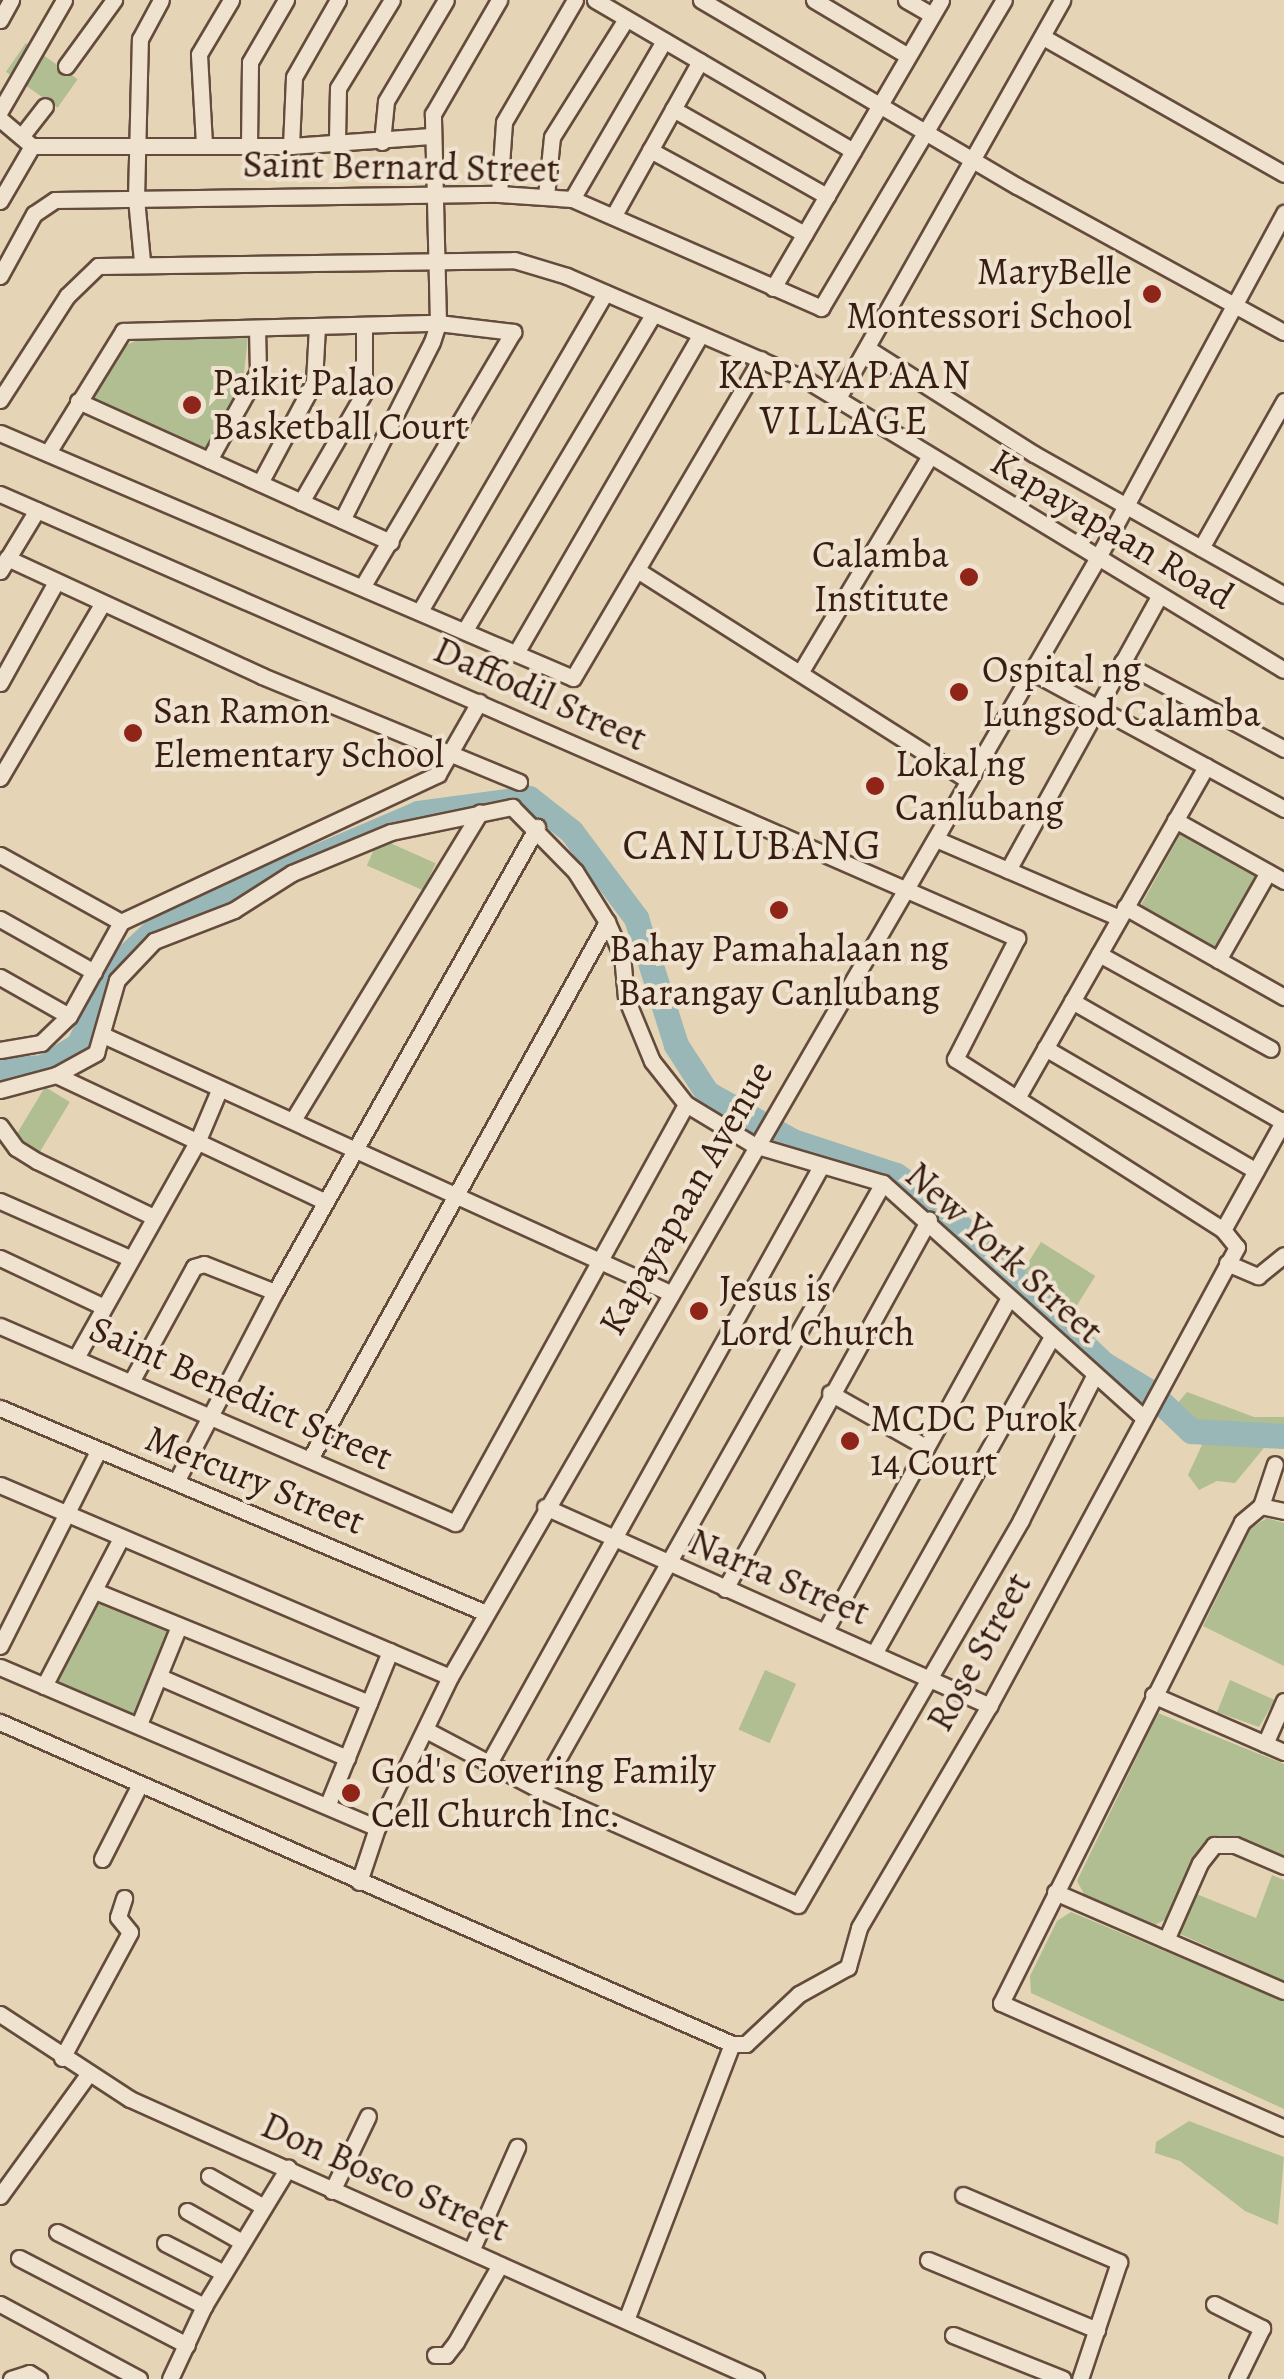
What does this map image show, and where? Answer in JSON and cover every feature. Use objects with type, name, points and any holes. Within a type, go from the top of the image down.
[{"type":"street","points":[[0,20],[11,0]]},
{"type":"street","points":[[0,111],[64,0]]},
{"type":"street","points":[[66,66],[114,0]]},
{"type":"street","points":[[142,261],[136,198],[140,38],[162,0]]},
{"type":"street","points":[[204,144],[199,54],[231,0]]},
{"type":"street","points":[[248,146],[250,62],[286,0]]},
{"type":"street","points":[[290,146],[294,77],[338,0]]},
{"type":"street","points":[[336,140],[338,88],[392,0]]},
{"type":"street","points":[[382,142],[386,101],[446,0]]},
{"type":"street","points":[[342,520],[438,323],[432,259],[433,114],[499,0]]},
{"type":"street","points":[[498,194],[504,122],[575,0]]},
{"type":"street","points":[[595,0],[853,151]]},
{"type":"street","points":[[701,0],[972,158],[1284,332]]},
{"type":"street","points":[[814,0],[908,56]]},
{"type":"street","points":[[906,0],[932,16]]},
{"type":"street","points":[[773,288],[941,0]]},
{"type":"street","points":[[928,132],[1004,0]]},
{"type":"street","points":[[838,398],[1062,0]]},
{"type":"street","points":[[546,196],[552,137],[626,19]]},
{"type":"street","points":[[1043,37],[1284,174]]},
{"type":"street","points":[[572,200],[664,41]]},
{"type":"street","points":[[614,215],[700,62]]},
{"type":"street","points":[[0,201],[45,106]]},
{"type":"street","points":[[673,109],[827,196]]},
{"type":"street","points":[[0,119],[28,140],[138,145],[290,146],[431,136]]},
{"type":"street","name":"Saint Bernard Street","points":[[0,276],[46,202],[498,194],[572,200],[821,308],[928,132]]},
{"type":"street","points":[[650,150],[805,234]]},
{"type":"street","name":"Kapayapaan Avenue","points":[[359,1882],[376,1828],[486,1613],[668,1292],[1096,562],[1284,213]]},
{"type":"street","name":"Kapayapaan Road","points":[[0,400],[82,278],[98,266],[142,261],[432,259],[528,264],[761,359],[838,398],[1096,562],[1284,670]]},
{"type":"street","points":[[420,611],[605,293]]},
{"type":"street","points":[[465,630],[652,315]]},
{"type":"street","points":[[49,451],[123,331],[438,323],[513,332],[364,584]]},
{"type":"street","points":[[301,502],[364,394],[364,326]]},
{"type":"street","points":[[260,483],[314,382],[317,327]]},
{"type":"street","points":[[209,460],[258,372],[257,328]]},
{"type":"street","points":[[516,653],[700,334]]},
{"type":"street","points":[[867,348],[1284,595]]},
{"type":"street","points":[[0,433],[364,584],[574,678],[761,359]]},
{"type":"street","points":[[78,401],[391,542]]},
{"type":"street","points":[[1202,548],[1284,401]]},
{"type":"street","points":[[800,672],[930,456]]},
{"type":"street","name":"Daffodil Street","points":[[0,494],[1017,938],[955,1059],[1016,1098]]},
{"type":"street","points":[[37,510],[4,565],[56,582],[519,782]]},
{"type":"street","points":[[637,570],[969,781]]},
{"type":"street","points":[[0,683],[56,582]]},
{"type":"street","points":[[1008,870],[1158,598]]},
{"type":"street","points":[[0,778],[102,604]]},
{"type":"street","points":[[1122,662],[1284,748]]},
{"type":"street","points":[[1032,672],[1284,809]]},
{"type":"street","points":[[0,1050],[24,1049],[41,1043],[69,1016],[121,922],[438,774],[479,702]]},
{"type":"street","points":[[1206,766],[1016,1098],[1223,1230],[1236,1244],[1227,1264],[1253,1277],[1284,1255]]},
{"type":"street","points":[[8,1089],[56,1076],[96,1054],[105,1036],[117,980],[154,941],[234,910],[336,853],[422,822],[512,807],[537,827],[275,1292],[208,1414],[177,1480]]},
{"type":"street","points":[[292,1120],[480,812]]},
{"type":"street","points":[[1175,820],[1284,882]]},
{"type":"street","name":"New York Street","points":[[537,827],[607,922],[622,955],[626,998],[652,1061],[686,1104],[760,1134],[820,1168],[883,1183],[930,1220],[1008,1300],[1093,1378],[1146,1410]]},
{"type":"street","points":[[936,839],[1122,913],[1284,997]]},
{"type":"street","points":[[0,855],[121,922]]},
{"type":"street","points":[[1218,960],[1268,872]]},
{"type":"street","points":[[0,919],[94,972]]},
{"type":"street","points":[[310,1459],[607,922]]},
{"type":"street","points":[[1099,954],[1271,1049]]},
{"type":"street","points":[[0,977],[69,1016]]},
{"type":"street","points":[[1072,1001],[1283,1121],[1223,1230]]},
{"type":"street","points":[[0,1036],[24,1049]]},
{"type":"street","points":[[105,1036],[668,1292]]},
{"type":"street","points":[[1045,1048],[1256,1171]]},
{"type":"street","points":[[56,1076],[326,1202]]},
{"type":"street","points":[[77,1356],[198,1140],[220,1088]]},
{"type":"street","points":[[601,1263],[686,1104]]},
{"type":"street","points":[[0,1126],[16,1148],[36,1161],[154,1217]]},
{"type":"street","points":[[488,1763],[820,1168]]},
{"type":"street","points":[[540,1790],[883,1183]]},
{"type":"street","points":[[0,1201],[130,1258]]},
{"type":"street","points":[[725,1589],[830,1393],[930,1220]]},
{"type":"street","points":[[0,1258],[102,1306]]},
{"type":"street","name":"Saint Benedict Street","points":[[0,1326],[456,1523],[601,1263]]},
{"type":"street","points":[[131,1382],[194,1267],[204,1264],[275,1292]]},
{"type":"street","name":"Rose Street","points":[[732,2044],[746,2044],[799,1994],[848,1967],[858,1928],[989,1706],[1157,1387],[1227,1264]]},
{"type":"street","points":[[825,1632],[924,1446],[1008,1300]]},
{"type":"street","points":[[875,1652],[1050,1340]]},
{"type":"street","points":[[426,1730],[540,1790],[798,1905],[1020,1520],[1093,1378]]},
{"type":"street","points":[[830,1393],[924,1446]]},
{"type":"street","name":"Mercury Street","points":[[0,1408],[486,1613]]},
{"type":"street","points":[[0,1646],[70,1514],[98,1451]]},
{"type":"street","points":[[1275,1464],[1261,1506],[1242,1522],[1001,2003],[1284,2128]]},
{"type":"street","points":[[2,1491],[70,1514],[450,1678]]},
{"type":"street","points":[[1261,1506],[1284,1511]]},
{"type":"street","name":"Narra Street","points":[[545,1507],[989,1706]]},
{"type":"street","points":[[44,1686],[121,1538]]},
{"type":"street","points":[[95,1591],[369,1703]]},
{"type":"street","points":[[140,1722],[179,1626]]},
{"type":"street","points":[[328,1804],[390,1651]]},
{"type":"street","points":[[0,1667],[140,1722],[376,1828]]},
{"type":"street","points":[[160,1677],[347,1758]]},
{"type":"street","points":[[1152,1695],[1284,1752]]},
{"type":"street","points":[[1265,1744],[1284,1701]]},
{"type":"street","points":[[0,1722],[732,2044],[626,2320]]},
{"type":"street","points":[[102,1859],[140,1784]]},
{"type":"street","points":[[1166,1940],[1200,1863],[1214,1846],[1236,1845],[1284,1866]]},
{"type":"street","points":[[1055,1892],[1284,1991]]},
{"type":"street","points":[[62,2058],[130,1932],[118,1917],[124,1898]]},
{"type":"street","name":"Don Bosco Street","points":[[0,2014],[88,2076],[332,2192],[756,2379]]},
{"type":"street","points":[[0,2196],[88,2076]]},
{"type":"street","points":[[332,2192],[368,2116]]},
{"type":"street","points":[[471,2251],[518,2148]]},
{"type":"street","points":[[170,2379],[204,2306],[288,2168]]},
{"type":"street","points":[[209,2176],[264,2207]]},
{"type":"street","points":[[963,2195],[1112,2254],[1121,2271],[1080,2379]]},
{"type":"street","points":[[187,2211],[242,2242]]},
{"type":"street","points":[[57,2232],[204,2306]]},
{"type":"street","points":[[165,2243],[224,2273]]},
{"type":"street","points":[[19,2258],[186,2345]]},
{"type":"street","points":[[928,2260],[1097,2330]]},
{"type":"street","points":[[435,2355],[446,2355],[456,2342],[500,2265]]},
{"type":"street","points":[[0,2304],[139,2379]]},
{"type":"street","points":[[1214,2304],[1262,2328],[1236,2379]]},
{"type":"street","points":[[953,2335],[1063,2379]]},
{"type":"street","points":[[11,2379],[29,2373],[39,2379]]},
{"type":"green space","points":[[26,43],[78,79],[58,108],[6,72]]},
{"type":"green space","points":[[248,337],[243,382],[203,453],[93,399],[121,348],[135,341]]},
{"type":"green space","points":[[545,801],[587,840],[640,910],[689,1061],[715,1094],[759,1118],[754,1128],[699,1093],[675,1062],[632,926],[590,863],[539,809]]},
{"type":"green space","points":[[1181,833],[1260,877],[1219,950],[1140,906]]},
{"type":"green space","points":[[379,838],[436,863],[423,891],[367,865]]},
{"type":"green space","points":[[45,1087],[70,1102],[38,1154],[14,1139]]},
{"type":"green space","points":[[1041,1242],[1095,1276],[1076,1306],[1022,1273]]},
{"type":"green space","points":[[1187,1392],[1254,1417],[1284,1417],[1284,1443],[1268,1443],[1235,1483],[1217,1481],[1199,1490],[1188,1475],[1202,1445],[1175,1422],[1176,1405]]},
{"type":"green space","points":[[1267,1518],[1284,1523],[1284,1666],[1203,1626],[1251,1528]]},
{"type":"green space","points":[[101,1599],[174,1635],[136,1718],[52,1682]]},
{"type":"green space","points":[[765,1670],[796,1684],[770,1743],[739,1729]]},
{"type":"green space","points":[[1230,1680],[1275,1700],[1259,1727],[1217,1712]]},
{"type":"green space","points":[[1158,1713],[1284,1764],[1284,1857],[1226,1837],[1205,1842],[1166,1919],[1155,1925],[1084,1894],[1077,1881]]},
{"type":"green space","points":[[1272,1875],[1284,1880],[1284,1981],[1180,1934],[1194,1893],[1256,1918]]},
{"type":"green space","points":[[1071,1912],[1284,2001],[1284,2109],[1031,1993],[1030,1976],[1057,1921]]},
{"type":"green space","points":[[1189,2121],[1284,2157],[1278,2225],[1245,2211],[1180,2161],[1155,2153],[1156,2142]]},
{"type":"waterway","points":[[0,1070],[43,1067],[78,1045],[118,964],[163,922],[418,813],[529,798],[571,831],[636,918],[676,1045],[707,1093],[793,1141],[896,1175],[938,1205],[1104,1364],[1150,1392],[1191,1431],[1284,1436]]},
{"type":"place","name":"MaryBelle Montessori School","points":[[1152,294]]},
{"type":"place","name":"Paikit Palao Basketball Court","points":[[192,405]]},
{"type":"place","name":"Calamba Institute","points":[[969,577]]},
{"type":"place","name":"Ospital ng Lungsod Calamba","points":[[959,692]]},
{"type":"place","name":"San Ramon Elementary School","points":[[133,733]]},
{"type":"place","name":"Lokal ng Canlubang","points":[[875,786]]},
{"type":"place","name":"Bahay Pamahalaan ng Barangay Canlubang","points":[[779,910]]},
{"type":"place","name":"Jesus is Lord Church","points":[[699,1311]]},
{"type":"place","name":"MCDC Purok 14 Court","points":[[850,1441]]},
{"type":"place","name":"God's Covering Family Cell Church Inc.","points":[[351,1793]]},
{"type":"district","name":"KAPAYAPAAN VILLAGE","points":[[845,398]]},
{"type":"district","name":"CANLUBANG","points":[[753,845]]}]
